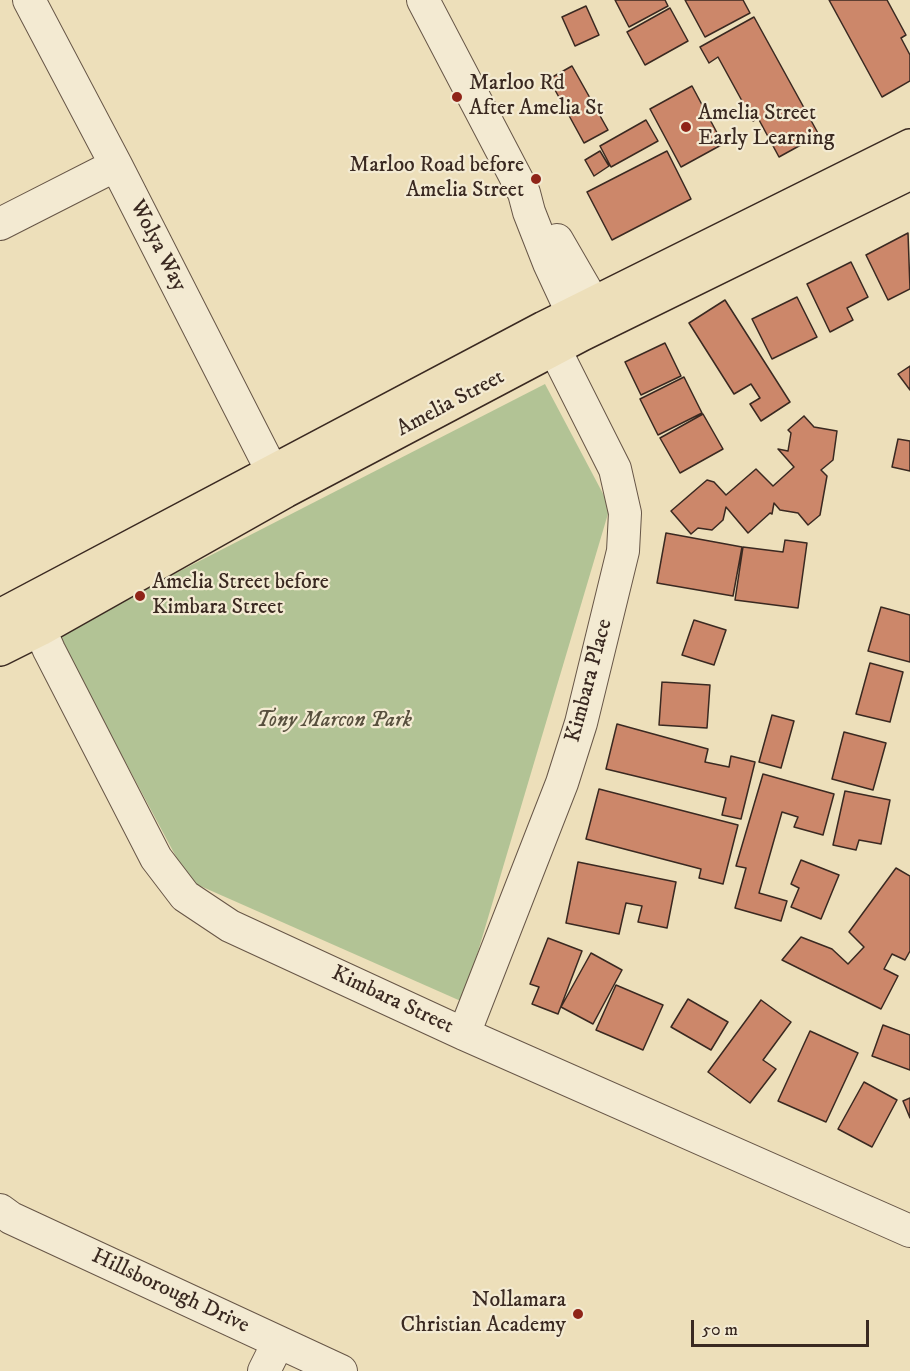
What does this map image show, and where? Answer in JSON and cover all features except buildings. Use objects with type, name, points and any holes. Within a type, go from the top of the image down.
[{"type":"main road","name":"Amelia Street","points":[[0,649],[23,616],[910,146]]},
{"type":"main road","name":"Amelia Street","points":[[575,325],[910,173]]},
{"type":"street","name":"Wolya Way","points":[[28,0],[116,165],[278,481]]},
{"type":"street","name":"Kimbara Place","points":[[423,0],[524,194],[529,212],[575,325],[625,513],[623,551],[581,723],[562,783],[464,1034]]},
{"type":"street","points":[[0,224],[116,165]]},
{"type":"street","name":"Kimbara Street","points":[[23,616],[49,650],[156,858],[185,896],[230,926],[464,1034],[910,1231]]},
{"type":"street","name":"Hillsborough Drive","points":[[0,1210],[21,1223],[341,1371]]},
{"type":"street","points":[[264,1371],[278,1342]]},
{"type":"green space","name":"Tony Marcon Park","points":[[545,384],[610,507],[463,1002],[189,881],[57,634]]},
{"type":"place","name":"Marloo Rd After Amelia St","points":[[457,97]]},
{"type":"place","name":"Amelia Street Early Learning","points":[[686,127]]},
{"type":"place","name":"Marloo Road before Amelia Street","points":[[536,179]]},
{"type":"place","name":"Amelia Street before Kimbara Street","points":[[140,596]]},
{"type":"place","name":"Nollamara Christian Academy","points":[[578,1314]]}]
